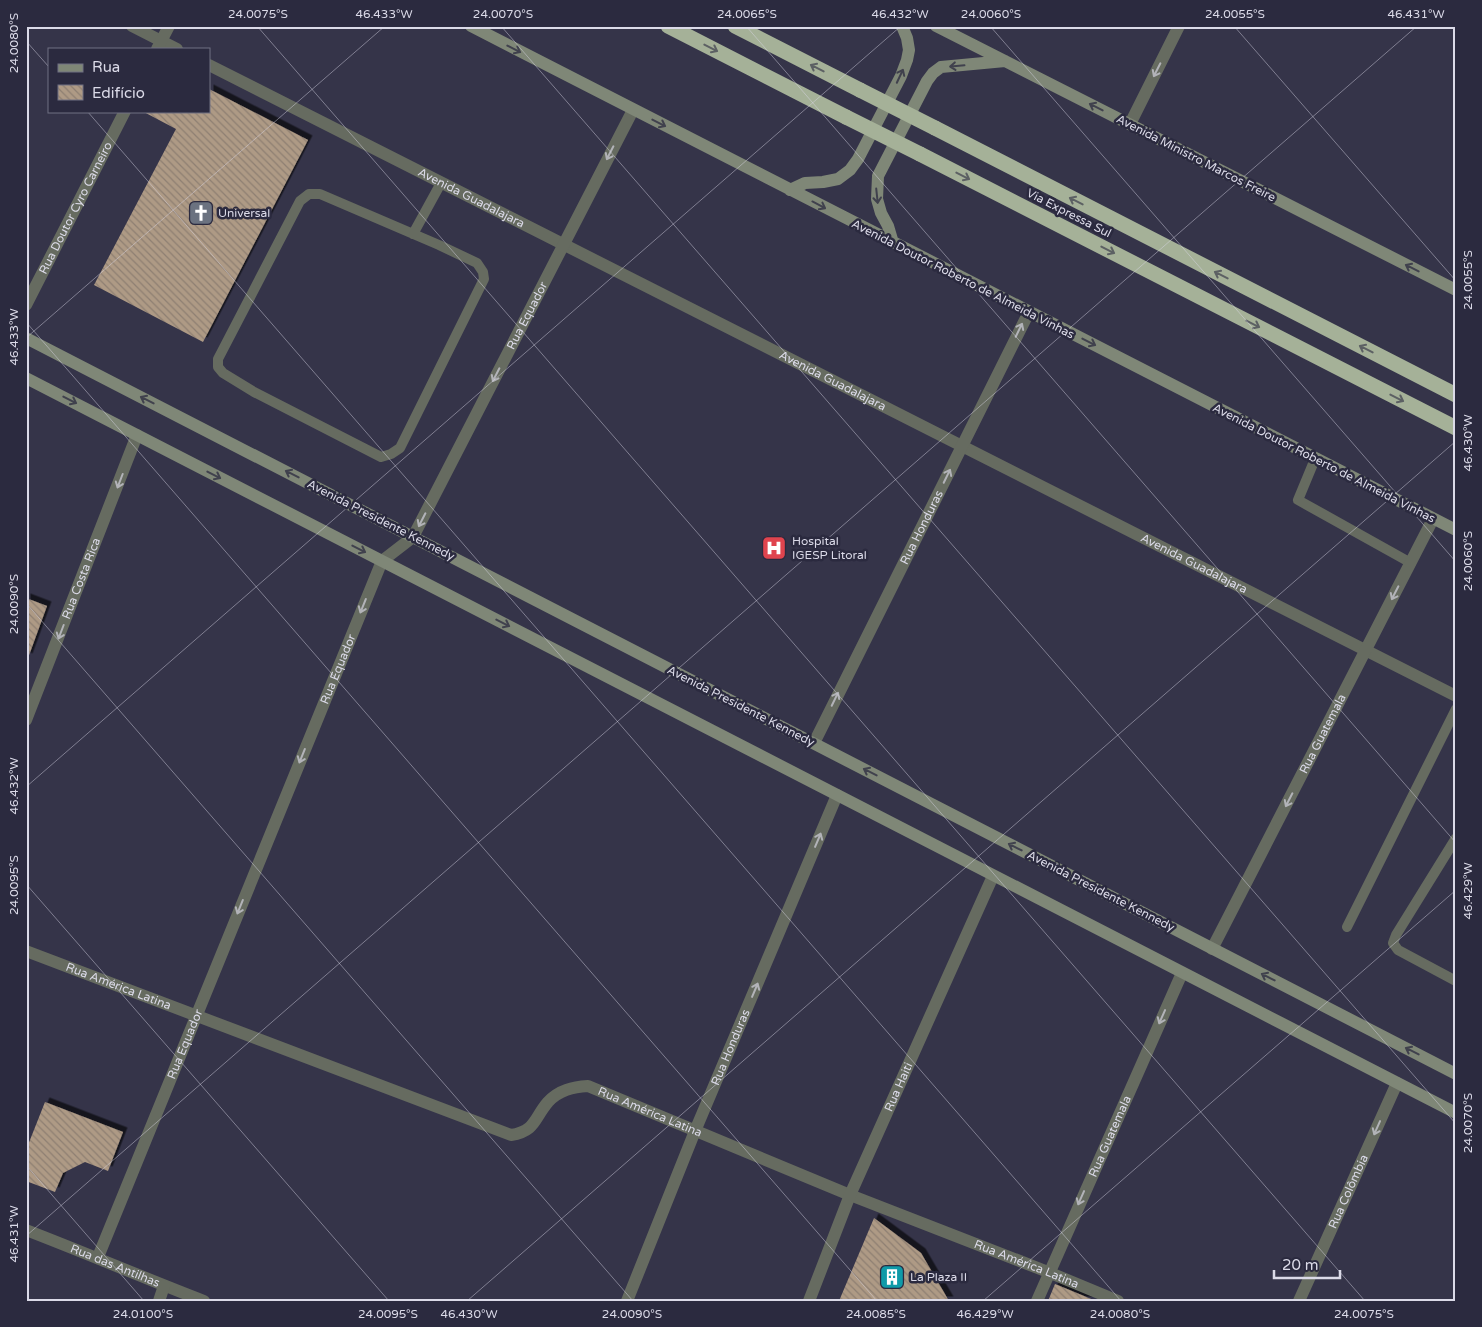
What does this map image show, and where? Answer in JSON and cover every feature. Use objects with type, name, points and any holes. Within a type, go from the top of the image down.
[{"type":"highway","name":"Via Expressa Sul","points":[[668,26],[1456,428]]},
{"type":"highway","name":"Via Expressa Sul","points":[[735,26],[1456,395]]},
{"type":"main road","name":"Avenida Doutor Roberto de Almeida Vinhas","points":[[471,26],[1456,530]]},
{"type":"main road","points":[[790,190],[805,184],[838,179],[850,170],[858,160],[901,76],[907,60],[907,38],[902,26]]},
{"type":"main road","name":"Avenida Ministro Marcos Freire","points":[[936,26],[1456,290]]},
{"type":"main road","points":[[893,243],[888,226],[880,214],[876,188],[878,176],[927,81],[932,73],[941,67],[1005,61]]},
{"type":"main road","name":"Avenida Presidente Kennedy","points":[[26,338],[1456,1074]]},
{"type":"main road","points":[[26,378],[1456,1113]]},
{"type":"street","points":[[132,26],[159,45],[172,48]]},
{"type":"street","points":[[159,45],[169,26]]},
{"type":"street","points":[[1130,124],[1179,26]]},
{"type":"street","name":"Avenida Guadalajara","points":[[210,66],[1456,696]]},
{"type":"street","name":"Rua Equador","points":[[98,1258],[382,561],[413,537],[633,110]]},
{"type":"street","name":"Rua Doutor Cyro Carneiro","points":[[26,305],[124,112]]},
{"type":"street","name":"Rua Honduras","points":[[814,743],[1028,312]]},
{"type":"street","name":"Rua Costa Rica","points":[[26,720],[137,435]]},
{"type":"street","name":"Rua Guatemala","points":[[1212,949],[1433,519]]},
{"type":"street","name":"Rua Honduras","points":[[627,1301],[695,1131],[837,795]]},
{"type":"street","name":"Rua Haiti","points":[[809,1301],[850,1195],[993,876]]},
{"type":"street","name":"Rua América Latina","points":[[26,951],[511,1135],[518,1134],[532,1126],[548,1102],[557,1094],[576,1086],[588,1086],[850,1195],[1118,1301]]},
{"type":"street","name":"Rua Guatemala","points":[[1036,1301],[1182,973]]},
{"type":"street","name":"Rua Colômbia","points":[[1299,1301],[1397,1083]]},
{"type":"street","name":"Rua das Antilhas","points":[[26,1230],[204,1301]]},
{"type":"street","points":[[158,1301],[164,1286]]},
{"type":"lane","points":[[413,234],[441,183]]},
{"type":"lane","points":[[309,194],[320,194],[413,234],[477,263],[483,272],[484,279],[400,448],[391,454],[381,457],[254,392],[223,373],[218,367],[218,359],[291,218],[300,201],[309,194]]},
{"type":"lane","points":[[1315,459],[1298,500],[1411,563]]},
{"type":"lane","points":[[1347,927],[1456,709]]},
{"type":"lane","points":[[1456,838],[1396,935],[1393,943],[1398,950],[1456,980]]},
{"type":"building","name":"Universal","points":[[210,90],[308,140],[203,342],[94,285],[176,129],[144,112],[210,112]]},
{"type":"building","points":[[26,598],[47,606],[28,658],[26,657]]},
{"type":"building","points":[[45,1102],[123,1132],[108,1171],[85,1162],[63,1173],[55,1192],[26,1181],[26,1150]]},
{"type":"building","name":"La Plaza II","points":[[874,1218],[921,1253],[949,1301],[839,1301]]},
{"type":"building","points":[[1055,1284],[1096,1301],[1048,1301]]},
{"type":"place","name":"Universal","points":[[201,213]]},
{"type":"place","name":"Hospital IGESP Litoral","points":[[774,548]]},
{"type":"place","name":"La Plaza II","points":[[892,1277]]}]
